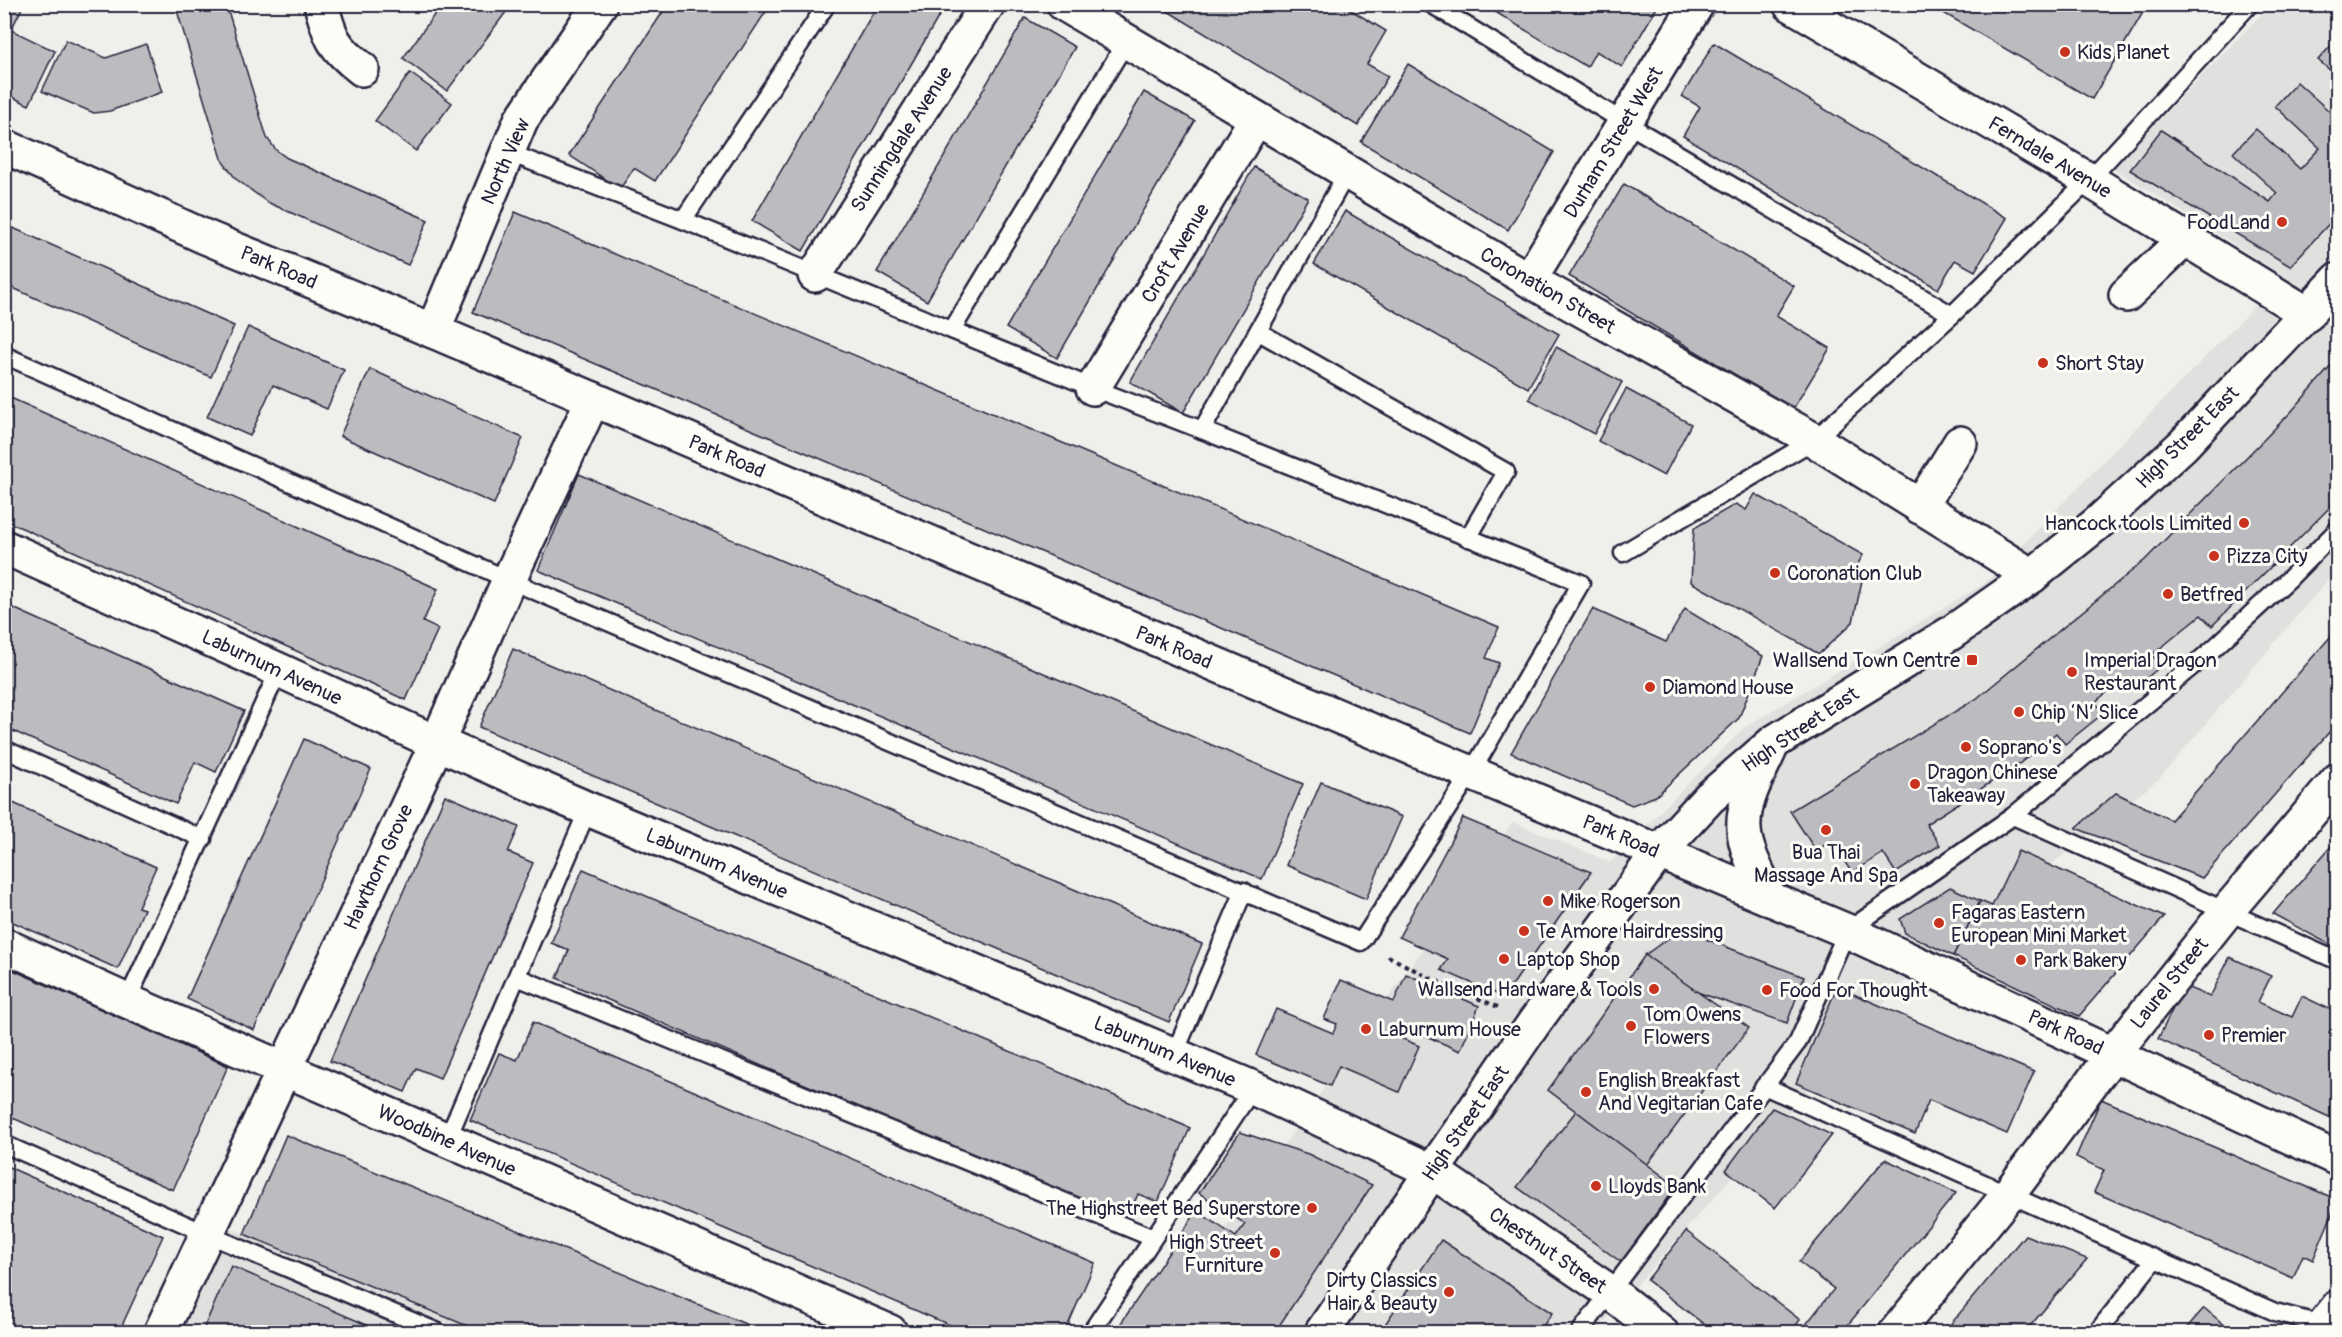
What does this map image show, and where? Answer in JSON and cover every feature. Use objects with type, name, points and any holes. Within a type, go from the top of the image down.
[{"type":"street","name":"North View","points":[[433,331],[521,120],[600,4]]},
{"type":"street","name":"Sunningdale Avenue","points":[[815,275],[988,4]]},
{"type":"street","name":"Coronation Street","points":[[1064,4],[1529,280],[1814,440],[2032,576]]},
{"type":"street","name":"Durham Street West","points":[[1529,280],[1697,4]]},
{"type":"street","name":"Ferndale Avenue","points":[[1790,4],[2089,180],[2308,314]]},
{"type":"street","points":[[321,5],[330,35],[340,52],[362,69]]},
{"type":"street","name":"Croft Avenue","points":[[1093,388],[1256,119]]},
{"type":"street","name":"Park Road","points":[[4,146],[202,236],[433,331],[1471,774],[1847,931],[2337,1159]]},
{"type":"street","points":[[2126,295],[2186,239]]},
{"type":"street","name":"High Street East","points":[[1322,1332],[1534,1023],[1659,852],[1709,798],[1773,742],[1951,633],[2032,576],[2099,522],[2183,445],[2308,314],[2337,280]]},
{"type":"street","name":"Hawthorn Grove","points":[[161,1332],[436,743],[508,580],[593,399]]},
{"type":"street","points":[[1920,507],[1960,443]]},
{"type":"street","name":"Laburnum Avenue","points":[[4,547],[436,743],[1252,1088],[1432,1171]]},
{"type":"street","points":[[1770,899],[1750,852],[1744,830],[1745,813],[1751,792],[1773,742]]},
{"type":"street","name":"Laurel Street","points":[[1896,1332],[2008,1195],[2113,1054],[2227,911],[2337,780]]},
{"type":"street","name":"Woodbine Avenue","points":[[4,945],[127,1001],[890,1332]]},
{"type":"street","name":"Chestnut Street","points":[[1432,1171],[1610,1292],[1661,1332]]},
{"type":"lane","points":[[683,220],[827,4]]},
{"type":"lane","points":[[1431,4],[1624,122],[1952,315]]},
{"type":"lane","points":[[1623,553],[1814,440],[1952,315],[2089,180],[2250,4]]},
{"type":"lane","points":[[952,330],[1126,42]]},
{"type":"lane","points":[[4,355],[508,580],[1361,942],[1471,774],[1581,582],[1202,429],[1093,388],[683,220],[507,152]]},
{"type":"lane","points":[[1202,429],[1347,173]]},
{"type":"lane","points":[[1259,332],[1506,472],[1468,538]]},
{"type":"lane","points":[[1580,1332],[1797,1042],[1847,931],[2013,816],[2213,649],[2290,578],[2337,530]]},
{"type":"lane","points":[[127,1001],[279,670]]},
{"type":"lane","points":[[4,749],[203,839]]},
{"type":"lane","points":[[447,1140],[588,809]]},
{"type":"lane","points":[[2013,816],[2337,962]]},
{"type":"lane","points":[[1174,1055],[1244,891]]},
{"type":"lane","points":[[517,977],[1153,1238]]},
{"type":"lane","points":[[1764,1086],[2275,1312],[2328,1324]]},
{"type":"lane","points":[[1091,1332],[1252,1088]]},
{"type":"lane","points":[[4,1144],[207,1234],[438,1332]]},
{"type":"lane","points":[[2097,1332],[2156,1259]]},
{"type":"path","points":[[1361,942],[1428,977],[1534,1023]]},
{"type":"shaded area","points":[[2270,5],[2337,5],[2337,569],[2159,779],[1899,986],[1596,1332],[1151,1332],[1513,822],[1610,862],[1745,727],[1985,583],[2284,276],[2113,168]]},
{"type":"shaded area","points":[[230,1228],[498,1332],[183,1332]]},
{"type":"building","points":[[4,4],[24,4],[11,30],[55,51],[29,105],[4,93]]},
{"type":"building","points":[[175,4],[226,4],[267,138],[276,150],[287,158],[428,220],[408,265],[267,202],[236,179],[223,162]]},
{"type":"building","points":[[442,4],[512,4],[447,91],[403,58]]},
{"type":"building","points":[[668,4],[771,4],[655,181],[634,168],[620,189],[569,155]]},
{"type":"building","points":[[878,4],[946,4],[803,251],[752,221]]},
{"type":"building","points":[[1156,4],[1341,4],[1386,31],[1367,64],[1388,76],[1358,126]]},
{"type":"building","points":[[1482,4],[1659,4],[1622,67],[1596,51],[1587,67]]},
{"type":"building","name":"Kids Planet","points":[[1928,4],[2148,4],[2092,99]]},
{"type":"building","points":[[1025,18],[1075,47],[927,301],[877,272]]},
{"type":"building","points":[[2338,38],[2338,77],[2318,60]]},
{"type":"building","points":[[66,40],[106,58],[146,44],[162,92],[110,111],[94,113],[42,91]]},
{"type":"building","points":[[1714,43],[2007,218],[1975,271],[1955,260],[1938,289],[1683,136],[1700,107],[1682,96]]},
{"type":"building","points":[[1408,64],[1554,152],[1508,230],[1361,142]]},
{"type":"building","points":[[410,73],[452,103],[416,151],[375,121]]},
{"type":"building","points":[[2297,82],[2338,119],[2338,214],[2290,266],[2130,170],[2161,130],[2270,202],[2277,193],[2233,153],[2256,129],[2300,169],[2320,148],[2275,106]]},
{"type":"building","points":[[1144,92],[1195,121],[1057,358],[1006,328]]},
{"type":"building","points":[[1254,167],[1308,198],[1183,413],[1130,382]]},
{"type":"building","points":[[1624,184],[1794,286],[1776,316],[1830,348],[1793,409],[1569,276]]},
{"type":"building","points":[[1345,211],[1559,334],[1528,388],[1314,264]]},
{"type":"building","points":[[515,212],[1499,627],[1486,658],[1499,663],[1470,733],[473,312]]},
{"type":"building","points":[[4,224],[234,326],[211,377],[4,284]]},
{"type":"building","points":[[248,327],[344,370],[327,409],[273,385],[250,436],[207,417]]},
{"type":"building","points":[[1556,347],[1622,382],[1594,434],[1529,399]]},
{"type":"building","points":[[2338,358],[2338,499],[2212,626],[2201,615],[2152,655],[2161,666],[2131,691],[2122,680],[2095,702],[2104,713],[2065,744],[2056,733],[2018,765],[1926,824],[1940,845],[1896,873],[1883,853],[1852,873],[1831,841],[1816,851],[1790,811],[1976,699],[2145,560],[2291,412]]},
{"type":"building","points":[[370,369],[523,438],[494,504],[340,436]]},
{"type":"building","points":[[1626,389],[1691,424],[1664,476],[1598,441]]},
{"type":"building","points":[[4,395],[438,589],[423,622],[438,629],[406,700],[4,520]]},
{"type":"building","points":[[579,474],[1303,784],[1262,879],[538,570]]},
{"type":"building","name":"Coronation Club","points":[[1755,494],[1863,555],[1854,571],[1863,576],[1853,622],[1819,654],[1691,582],[1694,528],[1736,504],[1746,510]]},
{"type":"building","points":[[4,604],[244,711],[216,772],[195,762],[176,804],[4,727]]},
{"type":"building","name":"Diamond House","points":[[1593,609],[1666,642],[1685,609],[1763,656],[1739,718],[1656,796],[1632,805],[1511,753]]},
{"type":"building","points":[[2338,628],[2338,722],[2202,878],[2076,828],[2116,793],[2171,820]]},
{"type":"building","points":[[513,649],[1202,944],[1169,1022],[479,727]]},
{"type":"building","points":[[304,739],[371,769],[254,1030],[187,999]]},
{"type":"building","points":[[1321,782],[1402,817],[1366,899],[1286,865]]},
{"type":"building","points":[[445,795],[519,827],[508,852],[533,863],[440,1078],[416,1068],[405,1092],[330,1061]]},
{"type":"building","points":[[4,799],[156,867],[138,907],[144,909],[118,969],[4,918]]},
{"type":"building","points":[[1463,818],[1591,872],[1504,997],[1441,970],[1448,959],[1399,937]]},
{"type":"building","points":[[2338,838],[2338,949],[2273,914]]},
{"type":"building","points":[[2018,851],[2164,917],[2079,1016],[1953,956],[1980,901],[1992,906]]},
{"type":"building","points":[[583,869],[1190,1128],[1158,1202],[1138,1194],[1126,1222],[557,978],[569,950],[551,943]]},
{"type":"building","points":[[1950,887],[1980,901],[1953,956],[1905,933],[1900,919]]},
{"type":"building","points":[[1698,936],[1804,977],[1787,1023],[1697,992],[1645,955],[1670,937]]},
{"type":"building","points":[[1645,955],[1749,1028],[1647,1165],[1548,1090]]},
{"type":"building","points":[[2230,957],[2271,976],[2258,1002],[2292,1017],[2302,996],[2338,1013],[2329,1033],[2338,1038],[2338,1121],[2158,1039],[2184,986],[2210,997]]},
{"type":"building","points":[[4,966],[228,1066],[173,1190],[4,1114]]},
{"type":"building","name":"Laburnum House","points":[[1406,974],[1479,1006],[1460,1051],[1399,1024],[1394,1035],[1419,1046],[1399,1092],[1339,1066],[1330,1086],[1256,1055],[1276,1009],[1333,1033],[1337,1024],[1324,1019],[1341,980],[1394,1002]]},
{"type":"building","points":[[1837,987],[2034,1072],[2007,1134],[1929,1100],[1915,1134],[1796,1083]]},
{"type":"building","points":[[533,1022],[1095,1263],[1065,1332],[966,1332],[470,1120],[499,1053],[517,1060]]},
{"type":"building","points":[[2101,1099],[2338,1200],[2313,1260],[2303,1255],[2293,1278],[2094,1192],[2104,1170],[2076,1157]]},
{"type":"building","points":[[1772,1108],[1832,1135],[1775,1208],[1726,1170]]},
{"type":"building","name":"Lloyds Bank","points":[[1576,1111],[1676,1186],[1621,1262],[1517,1187]]},
{"type":"building","points":[[1240,1132],[1308,1154],[1372,1185],[1275,1332],[1115,1332],[1197,1211],[1236,1237],[1245,1224],[1199,1193]]},
{"type":"building","points":[[286,1135],[765,1332],[482,1332],[244,1234]]},
{"type":"building","points":[[1885,1159],[1956,1193],[1842,1332],[1800,1332],[1834,1289],[1799,1262]]},
{"type":"building","points":[[4,1165],[163,1236],[119,1332],[20,1332],[4,1326]]},
{"type":"building","points":[[1686,1231],[1800,1320],[1791,1332],[1714,1332],[1647,1280]]},
{"type":"building","points":[[2025,1235],[2087,1259],[2025,1332],[1944,1332]]},
{"type":"building","points":[[1441,1240],[1552,1313],[1539,1332],[1380,1332]]},
{"type":"building","points":[[231,1266],[383,1332],[202,1332]]},
{"type":"building","points":[[2204,1308],[2233,1332],[2183,1332]]},
{"type":"place","name":"Kids Planet","points":[[2065,52]]},
{"type":"place","name":"FoodLand","points":[[2282,222]]},
{"type":"place","name":"Short Stay","points":[[2043,363]]},
{"type":"place","name":"Hancock tools Limited","points":[[2244,523]]},
{"type":"place","name":"Pizza City","points":[[2214,556]]},
{"type":"place","name":"Coronation Club","points":[[1775,573]]},
{"type":"place","name":"Betfred","points":[[2168,594]]},
{"type":"place","name":"Wallsend Town Centre","points":[[1972,660]]},
{"type":"place","name":"Imperial Dragon Restaurant","points":[[2072,672]]},
{"type":"place","name":"Diamond House","points":[[1650,687]]},
{"type":"place","name":"Chip ‘N’ Slice","points":[[2019,712]]},
{"type":"place","name":"Soprano's","points":[[1966,747]]},
{"type":"place","name":"Dragon Chinese Takeaway","points":[[1915,784]]},
{"type":"place","name":"Bua Thai Massage And Spa","points":[[1826,830]]},
{"type":"place","name":"Mike Rogerson","points":[[1548,901]]},
{"type":"place","name":"Fagaras Eastern European Mini Market","points":[[1939,923]]},
{"type":"place","name":"Te Amore Hairdressing","points":[[1524,931]]},
{"type":"place","name":"Laptop Shop","points":[[1504,959]]},
{"type":"place","name":"Park Bakery","points":[[2021,960]]},
{"type":"place","name":"Wallsend Hardware & Tools","points":[[1654,989]]},
{"type":"place","name":"Food For Thought","points":[[1767,990]]},
{"type":"place","name":"Tom Owens Flowers","points":[[1631,1026]]},
{"type":"place","name":"Laburnum House","points":[[1366,1029]]},
{"type":"place","name":"Premier","points":[[2209,1035]]},
{"type":"place","name":"English Breakfast And Vegitarian Cafe","points":[[1586,1092]]},
{"type":"place","name":"Lloyds Bank","points":[[1596,1186]]},
{"type":"place","name":"The Highstreet Bed Superstore","points":[[1312,1208]]},
{"type":"place","name":"High Street Furniture","points":[[1275,1253]]},
{"type":"place","name":"Dirty Classics Hair & Beauty","points":[[1449,1292]]}]
